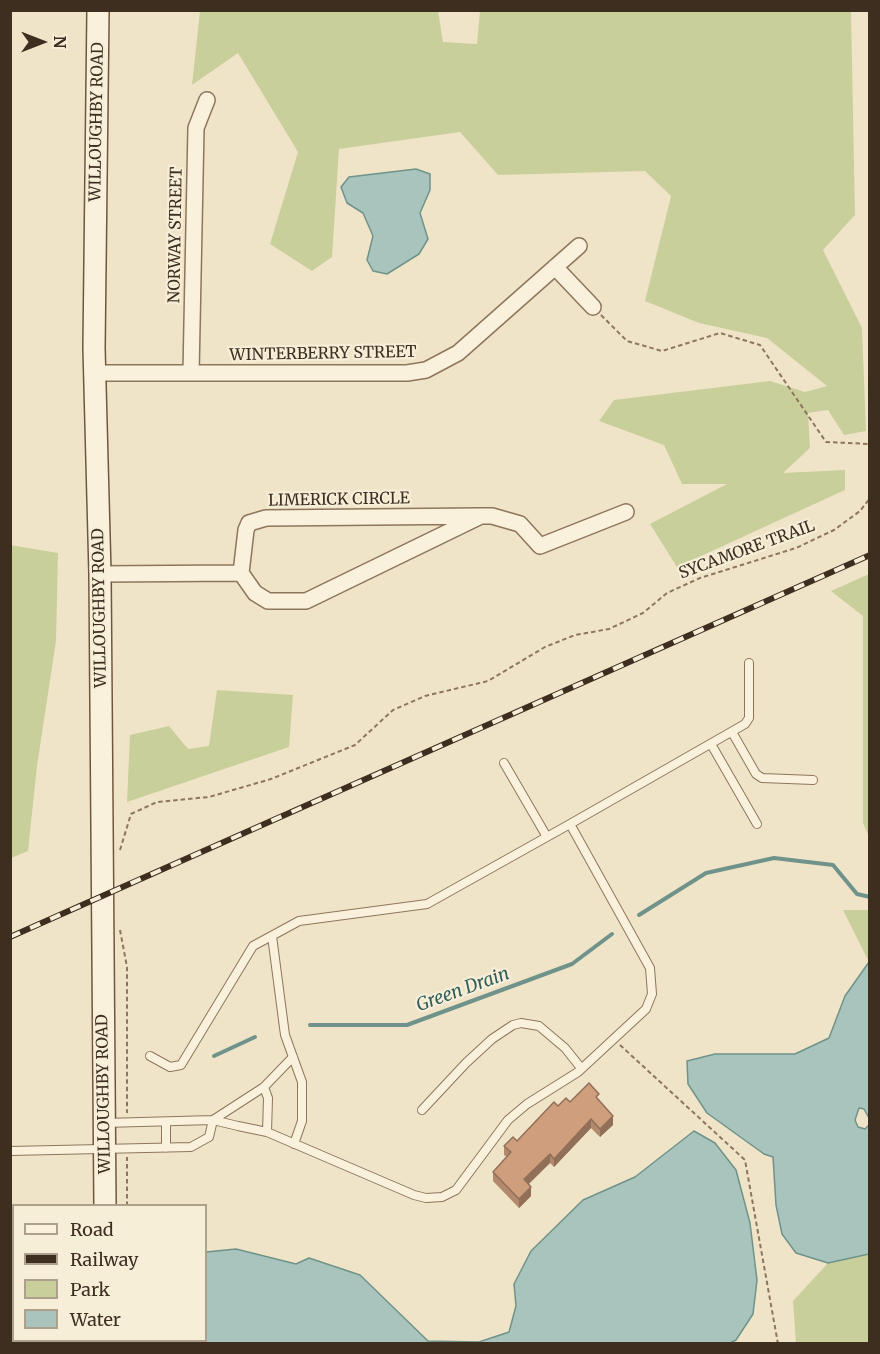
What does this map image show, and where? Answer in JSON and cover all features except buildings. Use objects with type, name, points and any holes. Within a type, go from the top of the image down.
[{"type":"street","name":"WILLOUGHBY ROAD","points":[[98,10],[95,373],[100,574],[105,1204]]},
{"type":"street","name":"NORWAY STREET","points":[[191,373],[196,128],[207,100]]},
{"type":"street","name":"WINTERBERRY STREET","points":[[95,373],[407,374],[426,370],[458,353],[579,246]]},
{"type":"street","points":[[555,267],[593,307]]},
{"type":"street","name":"LIMERICK CIRCLE","points":[[241,573],[246,530],[249,523],[257,520],[492,516],[520,524],[540,546],[626,512]]},
{"type":"street","points":[[100,574],[241,573],[255,593],[268,601],[306,601],[481,516]]},
{"type":"lane","points":[[150,1056],[170,1067],[181,1065],[253,946],[299,921],[427,904],[746,724],[749,718],[749,663]]},
{"type":"lane","points":[[732,732],[756,774],[762,778],[813,780]]},
{"type":"lane","points":[[711,744],[757,824]]},
{"type":"lane","points":[[504,763],[547,837]]},
{"type":"lane","points":[[105,1123],[213,1120],[267,1132],[414,1195],[426,1198],[442,1197],[456,1190],[508,1120],[581,1068],[614,1040],[646,1009],[652,994],[650,968],[570,824]]},
{"type":"lane","points":[[272,936],[285,1035],[302,1082],[302,1121],[294,1144]]},
{"type":"lane","points":[[422,1110],[466,1063],[492,1039],[513,1025],[521,1023],[539,1026],[565,1048],[581,1068]]},
{"type":"lane","points":[[10,1152],[191,1147],[201,1144],[209,1137],[213,1120],[264,1087],[293,1057]]},
{"type":"lane","points":[[264,1087],[268,1098],[267,1132]]},
{"type":"lane","points":[[166,1122],[166,1148]]},
{"type":"path","points":[[593,307],[627,341],[662,351],[720,333],[760,345],[826,442],[870,444]]},
{"type":"path","name":"SYCAMORE TRAIL","points":[[119,858],[121,839],[131,814],[157,802],[209,797],[271,779],[355,746],[393,710],[425,696],[488,681],[545,647],[574,635],[609,629],[643,613],[667,593],[692,582],[745,562],[796,548],[834,530],[860,511],[870,498]]},
{"type":"path","points":[[119,923],[127,967],[127,1123]]},
{"type":"path","points":[[614,1040],[745,1160],[778,1344]]},
{"type":"path","points":[[127,1149],[127,1204]]},
{"type":"green space","points":[[200,11],[438,11],[443,42],[477,44],[480,11],[851,11],[855,215],[823,250],[862,328],[866,431],[844,435],[828,410],[808,413],[810,448],[783,473],[845,470],[845,490],[677,567],[650,524],[727,484],[682,484],[664,445],[599,421],[614,400],[770,381],[805,392],[827,386],[767,338],[699,323],[645,301],[671,196],[645,171],[498,175],[460,132],[339,149],[332,257],[312,271],[270,244],[298,152],[238,53],[192,85]]},
{"type":"green space","points":[[10,545],[58,553],[56,641],[37,766],[28,851],[11,858]]},
{"type":"green space","points":[[869,574],[869,837],[863,823],[863,616],[831,591]]},
{"type":"green space","points":[[217,690],[293,695],[289,747],[127,802],[130,735],[169,726],[188,749],[209,746]]},
{"type":"green space","points":[[843,910],[869,910],[869,962]]},
{"type":"green space","points":[[10,1249],[12,1249],[12,1342],[81,1343],[11,1343]]},
{"type":"green space","points":[[869,1254],[869,1343],[796,1343],[793,1301],[828,1263]]},
{"type":"water","points":[[416,169],[430,174],[430,190],[420,213],[428,239],[419,254],[387,274],[373,271],[367,260],[373,236],[363,213],[347,203],[341,187],[349,177]]},
{"type":"water","points":[[869,962],[869,1118],[864,1109],[859,1108],[855,1120],[858,1127],[865,1129],[869,1125],[869,1254],[828,1263],[796,1253],[782,1234],[776,1205],[773,1157],[764,1154],[707,1113],[688,1084],[687,1061],[715,1054],[795,1054],[829,1038],[845,996]]},
{"type":"water","points":[[694,1131],[715,1143],[736,1170],[750,1223],[757,1280],[753,1314],[736,1340],[730,1343],[147,1343],[207,1342],[207,1252],[236,1249],[296,1264],[309,1258],[360,1275],[428,1341],[479,1342],[509,1332],[516,1306],[514,1284],[531,1251],[583,1200],[635,1177]]},
{"type":"waterway","name":"Green Drain","points":[[639,915],[706,873],[774,858],[833,865],[857,894],[870,897]]},
{"type":"waterway","name":"Green Drain","points":[[310,1025],[407,1025],[572,964],[612,934]]},
{"type":"waterway","name":"Green Drain","points":[[214,1056],[255,1037]]},
{"type":"railway","points":[[10,937],[870,555]]}]
